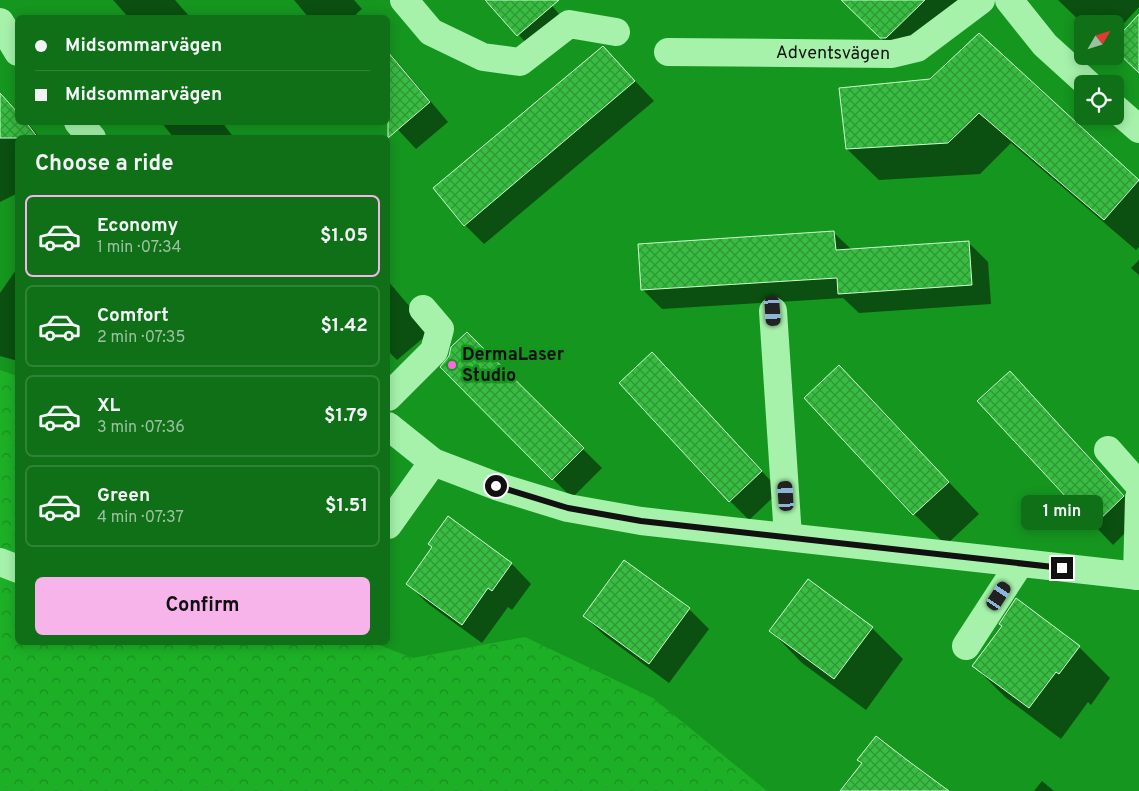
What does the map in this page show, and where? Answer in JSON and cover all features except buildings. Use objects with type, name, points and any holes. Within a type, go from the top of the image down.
[{"type":"street","points":[[404,0],[431,32],[483,57],[520,62],[569,24],[616,32]]},
{"type":"street","name":"Adventsvägen","points":[[668,52],[892,54],[917,48],[981,0]]},
{"type":"street","points":[[1009,0],[1045,45],[1078,75]]},
{"type":"street","points":[[0,22],[10,50]]},
{"type":"street","points":[[1124,116],[1139,129]]},
{"type":"street","points":[[390,395],[434,351],[440,329],[423,308]]},
{"type":"street","points":[[773,311],[788,537]]},
{"type":"street","points":[[390,428],[433,462],[496,486],[568,508],[641,521],[1138,576],[1139,498]]},
{"type":"street","points":[[1108,450],[1139,485]]},
{"type":"street","points":[[390,522],[433,462]]},
{"type":"street","points":[[0,562],[15,568]]},
{"type":"street","points":[[966,646],[1020,563]]},
{"type":"green space","points":[[0,370],[15,375],[15,645],[379,645],[413,658],[525,637],[653,698],[767,791],[0,791]]},
{"type":"place","name":"DermaLaser Studio","points":[[452,365]]},
{"type":"route","points":[[496,486],[568,508],[641,521],[1062,568]]}]
